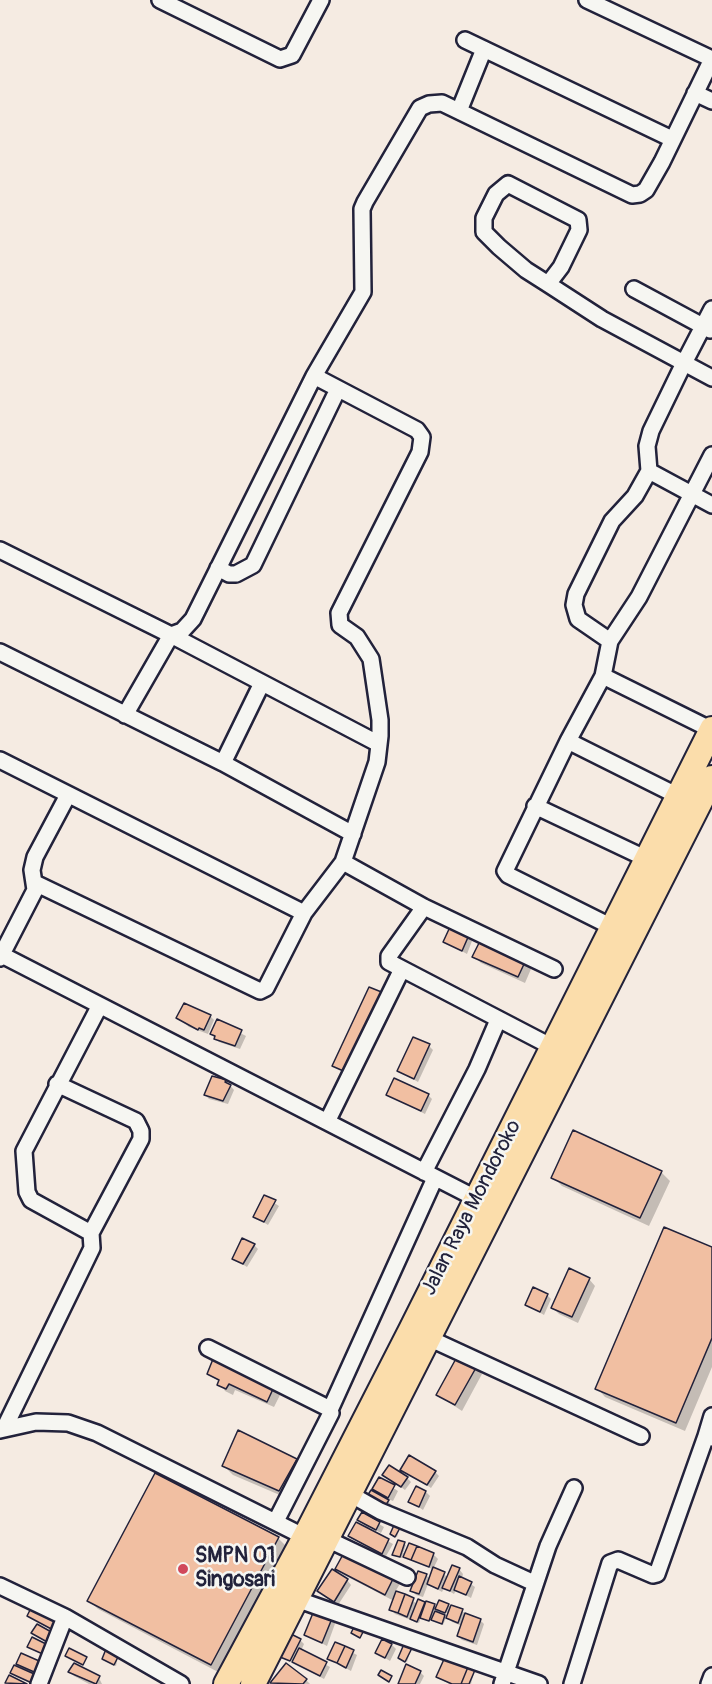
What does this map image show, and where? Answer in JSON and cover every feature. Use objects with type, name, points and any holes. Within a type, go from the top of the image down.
[{"type":"highway","name":"Jalan Raya Mondoroko","points":[[226,1684],[316,1538],[420,1334],[562,1052],[614,940],[647,859],[712,730]]},
{"type":"highway","name":"Jalan Raya Mondoroko","points":[[614,940],[712,778]]},
{"type":"highway","name":"Jalan Raya Mondoroko","points":[[253,1684],[296,1599],[316,1538],[350,1494],[420,1334]]},
{"type":"street","points":[[160,0],[280,59],[292,55],[317,1]]},
{"type":"street","points":[[125,715],[171,635],[182,631],[193,619],[314,376],[363,292],[362,209],[420,108],[429,104],[442,103],[632,195],[646,190],[712,59],[587,0]]},
{"type":"street","points":[[465,40],[672,139]]},
{"type":"street","points":[[459,111],[484,49]]},
{"type":"street","points":[[695,93],[712,101]]},
{"type":"street","points":[[548,284],[561,267],[579,230],[578,220],[507,184],[496,194],[484,218],[484,232],[526,270],[602,319],[712,378]]},
{"type":"street","points":[[634,289],[708,328]]},
{"type":"street","points":[[610,641],[578,619],[574,605],[576,594],[612,521],[635,496],[649,471],[647,447],[651,431],[684,363],[708,328],[712,309]]},
{"type":"street","points":[[35,883],[260,991],[266,988],[304,913],[343,862],[377,762],[381,720],[371,659],[357,637],[340,625],[339,613],[420,452],[422,437],[417,430],[314,376]]},
{"type":"street","points":[[218,568],[229,574],[236,574],[253,565],[338,389]]},
{"type":"street","points":[[614,940],[508,875],[505,868],[603,676],[610,641],[639,597],[712,455]]},
{"type":"street","points":[[649,471],[712,505]]},
{"type":"street","points":[[0,551],[171,635],[379,744]]},
{"type":"street","points":[[0,652],[223,763],[353,834]]},
{"type":"street","points":[[603,676],[712,730]]},
{"type":"street","points":[[223,763],[262,683]]},
{"type":"street","points":[[568,741],[678,796]]},
{"type":"street","points":[[0,760],[304,913]]},
{"type":"street","points":[[68,795],[35,857],[32,870],[35,890],[0,955],[486,1204]]},
{"type":"street","points":[[535,806],[647,859]]},
{"type":"street","points":[[343,862],[418,903],[554,969]]},
{"type":"street","points":[[418,903],[389,956],[389,962],[562,1052]]},
{"type":"street","points":[[327,1122],[402,969]]},
{"type":"street","points":[[91,1233],[28,1196],[24,1151],[99,1007]]},
{"type":"street","points":[[276,1521],[332,1417],[330,1410],[498,1020]]},
{"type":"street","points":[[2,1429],[92,1248],[91,1233],[141,1139],[141,1131],[136,1121],[57,1084]]},
{"type":"street","points":[[420,1334],[641,1436]]},
{"type":"street","points":[[208,1348],[330,1410]]},
{"type":"street","points":[[572,1684],[610,1563],[618,1560],[653,1575],[657,1574],[709,1437],[712,1416]]},
{"type":"street","points":[[2,1429],[36,1422],[68,1422],[97,1433],[276,1521],[407,1577]]},
{"type":"street","points":[[504,1679],[534,1583],[574,1488]]},
{"type":"street","points":[[350,1494],[380,1511],[468,1547],[495,1564],[534,1583]]},
{"type":"street","points":[[0,1586],[65,1617],[181,1684]]},
{"type":"street","points":[[296,1599],[504,1679],[539,1684]]},
{"type":"street","points":[[39,1684],[65,1617]]},
{"type":"street","points":[[709,1684],[712,1676]]},
{"type":"building","points":[[450,927],[469,935],[462,951],[443,942]]},
{"type":"building","points":[[480,941],[525,962],[518,977],[472,957]]},
{"type":"building","points":[[369,987],[384,993],[348,1073],[332,1066]]},
{"type":"building","points":[[184,1003],[211,1015],[204,1030],[199,1028],[198,1030],[176,1018]]},
{"type":"building","points":[[217,1019],[242,1030],[235,1046],[214,1039],[215,1036],[210,1034]]},
{"type":"building","points":[[413,1037],[430,1044],[414,1079],[397,1071]]},
{"type":"building","points":[[212,1076],[227,1080],[225,1082],[231,1085],[223,1101],[204,1095]]},
{"type":"building","points":[[394,1078],[429,1094],[421,1111],[386,1095]]},
{"type":"building","points":[[573,1130],[662,1171],[640,1218],[551,1178]]},
{"type":"building","points":[[264,1195],[276,1200],[264,1222],[253,1217]]},
{"type":"building","points":[[664,1227],[712,1247],[712,1338],[676,1423],[595,1389]]},
{"type":"building","points":[[242,1238],[255,1244],[243,1264],[232,1259]]},
{"type":"building","points":[[569,1268],[590,1278],[572,1317],[551,1308]]},
{"type":"building","points":[[533,1287],[548,1294],[540,1312],[525,1305]]},
{"type":"building","points":[[458,1355],[477,1366],[455,1405],[436,1395]]},
{"type":"building","points":[[213,1359],[274,1387],[267,1402],[229,1384],[226,1389],[217,1385],[219,1380],[207,1374]]},
{"type":"building","points":[[238,1430],[297,1459],[279,1491],[222,1466]]},
{"type":"building","points":[[409,1455],[436,1471],[427,1485],[400,1470]]},
{"type":"building","points":[[389,1465],[408,1477],[401,1487],[382,1475]]},
{"type":"building","name":"SMPN 01 Singosari","points":[[155,1473],[279,1537],[211,1665],[87,1601]]},
{"type":"building","points":[[379,1477],[395,1485],[388,1498],[372,1489]]},
{"type":"building","points":[[416,1486],[426,1491],[419,1507],[408,1502]]},
{"type":"building","points":[[371,1490],[389,1500],[382,1511],[364,1501]]},
{"type":"building","points":[[362,1512],[380,1522],[376,1530],[357,1520]]},
{"type":"building","points":[[356,1522],[389,1539],[382,1554],[348,1536]]},
{"type":"building","points":[[395,1523],[401,1526],[395,1537],[390,1534]]},
{"type":"building","points":[[398,1540],[405,1542],[400,1557],[392,1555]]},
{"type":"building","points":[[409,1543],[417,1546],[411,1560],[403,1557]]},
{"type":"building","points":[[417,1546],[434,1553],[429,1567],[411,1560]]},
{"type":"building","points":[[346,1549],[395,1575],[385,1595],[335,1569]]},
{"type":"building","points":[[452,1565],[460,1568],[450,1591],[442,1588]]},
{"type":"building","points":[[433,1567],[445,1572],[438,1589],[427,1584]]},
{"type":"building","points":[[332,1569],[348,1579],[334,1602],[317,1591]]},
{"type":"building","points":[[418,1571],[427,1574],[419,1594],[410,1591]]},
{"type":"building","points":[[459,1576],[472,1582],[466,1595],[454,1590]]},
{"type":"building","points":[[396,1591],[405,1594],[398,1613],[389,1610]]},
{"type":"building","points":[[405,1594],[414,1598],[407,1617],[398,1613]]},
{"type":"building","points":[[418,1599],[425,1602],[417,1622],[410,1619]]},
{"type":"building","points":[[439,1600],[449,1604],[445,1613],[435,1609]]},
{"type":"building","points":[[426,1601],[435,1604],[429,1621],[420,1618]]},
{"type":"building","points":[[33,1604],[61,1619],[55,1631],[27,1616]]},
{"type":"building","points":[[451,1605],[463,1609],[458,1623],[446,1618]]},
{"type":"building","points":[[315,1608],[333,1616],[322,1643],[304,1635]]},
{"type":"building","points":[[435,1611],[445,1615],[442,1624],[431,1620]]},
{"type":"building","points":[[465,1613],[481,1619],[473,1642],[457,1636]]},
{"type":"building","points":[[357,1621],[366,1626],[360,1638],[351,1633]]},
{"type":"building","points":[[37,1624],[55,1634],[49,1643],[31,1633]]},
{"type":"building","points":[[291,1634],[301,1639],[290,1661],[280,1657]]},
{"type":"building","points":[[32,1637],[50,1646],[45,1655],[27,1647]]},
{"type":"building","points":[[382,1639],[392,1644],[385,1658],[375,1653]]},
{"type":"building","points":[[335,1642],[345,1646],[337,1663],[327,1659]]},
{"type":"building","points":[[404,1644],[412,1648],[405,1662],[398,1658]]},
{"type":"building","points":[[345,1646],[354,1650],[346,1668],[337,1663]]},
{"type":"building","points":[[69,1648],[87,1657],[83,1665],[65,1656]]},
{"type":"building","points":[[299,1648],[327,1662],[320,1676],[292,1662]]},
{"type":"building","points":[[106,1649],[119,1655],[114,1665],[102,1659]]},
{"type":"building","points":[[21,1653],[46,1664],[41,1675],[16,1664]]},
{"type":"building","points":[[445,1657],[468,1667],[461,1684],[452,1684],[436,1677]]},
{"type":"building","points":[[74,1663],[100,1676],[96,1684],[68,1672]]},
{"type":"building","points":[[286,1663],[307,1679],[303,1684],[270,1683]]},
{"type":"building","points":[[406,1664],[421,1671],[415,1684],[398,1684]]},
{"type":"building","points":[[14,1665],[41,1677],[34,1684],[10,1673]]},
{"type":"building","points":[[468,1667],[475,1670],[469,1684],[461,1684]]},
{"type":"building","points":[[381,1670],[392,1676],[389,1682],[378,1675]]},
{"type":"building","points":[[9,1675],[27,1684],[5,1683]]},
{"type":"place","name":"SMPN 01 Singosari","points":[[183,1569]]}]
